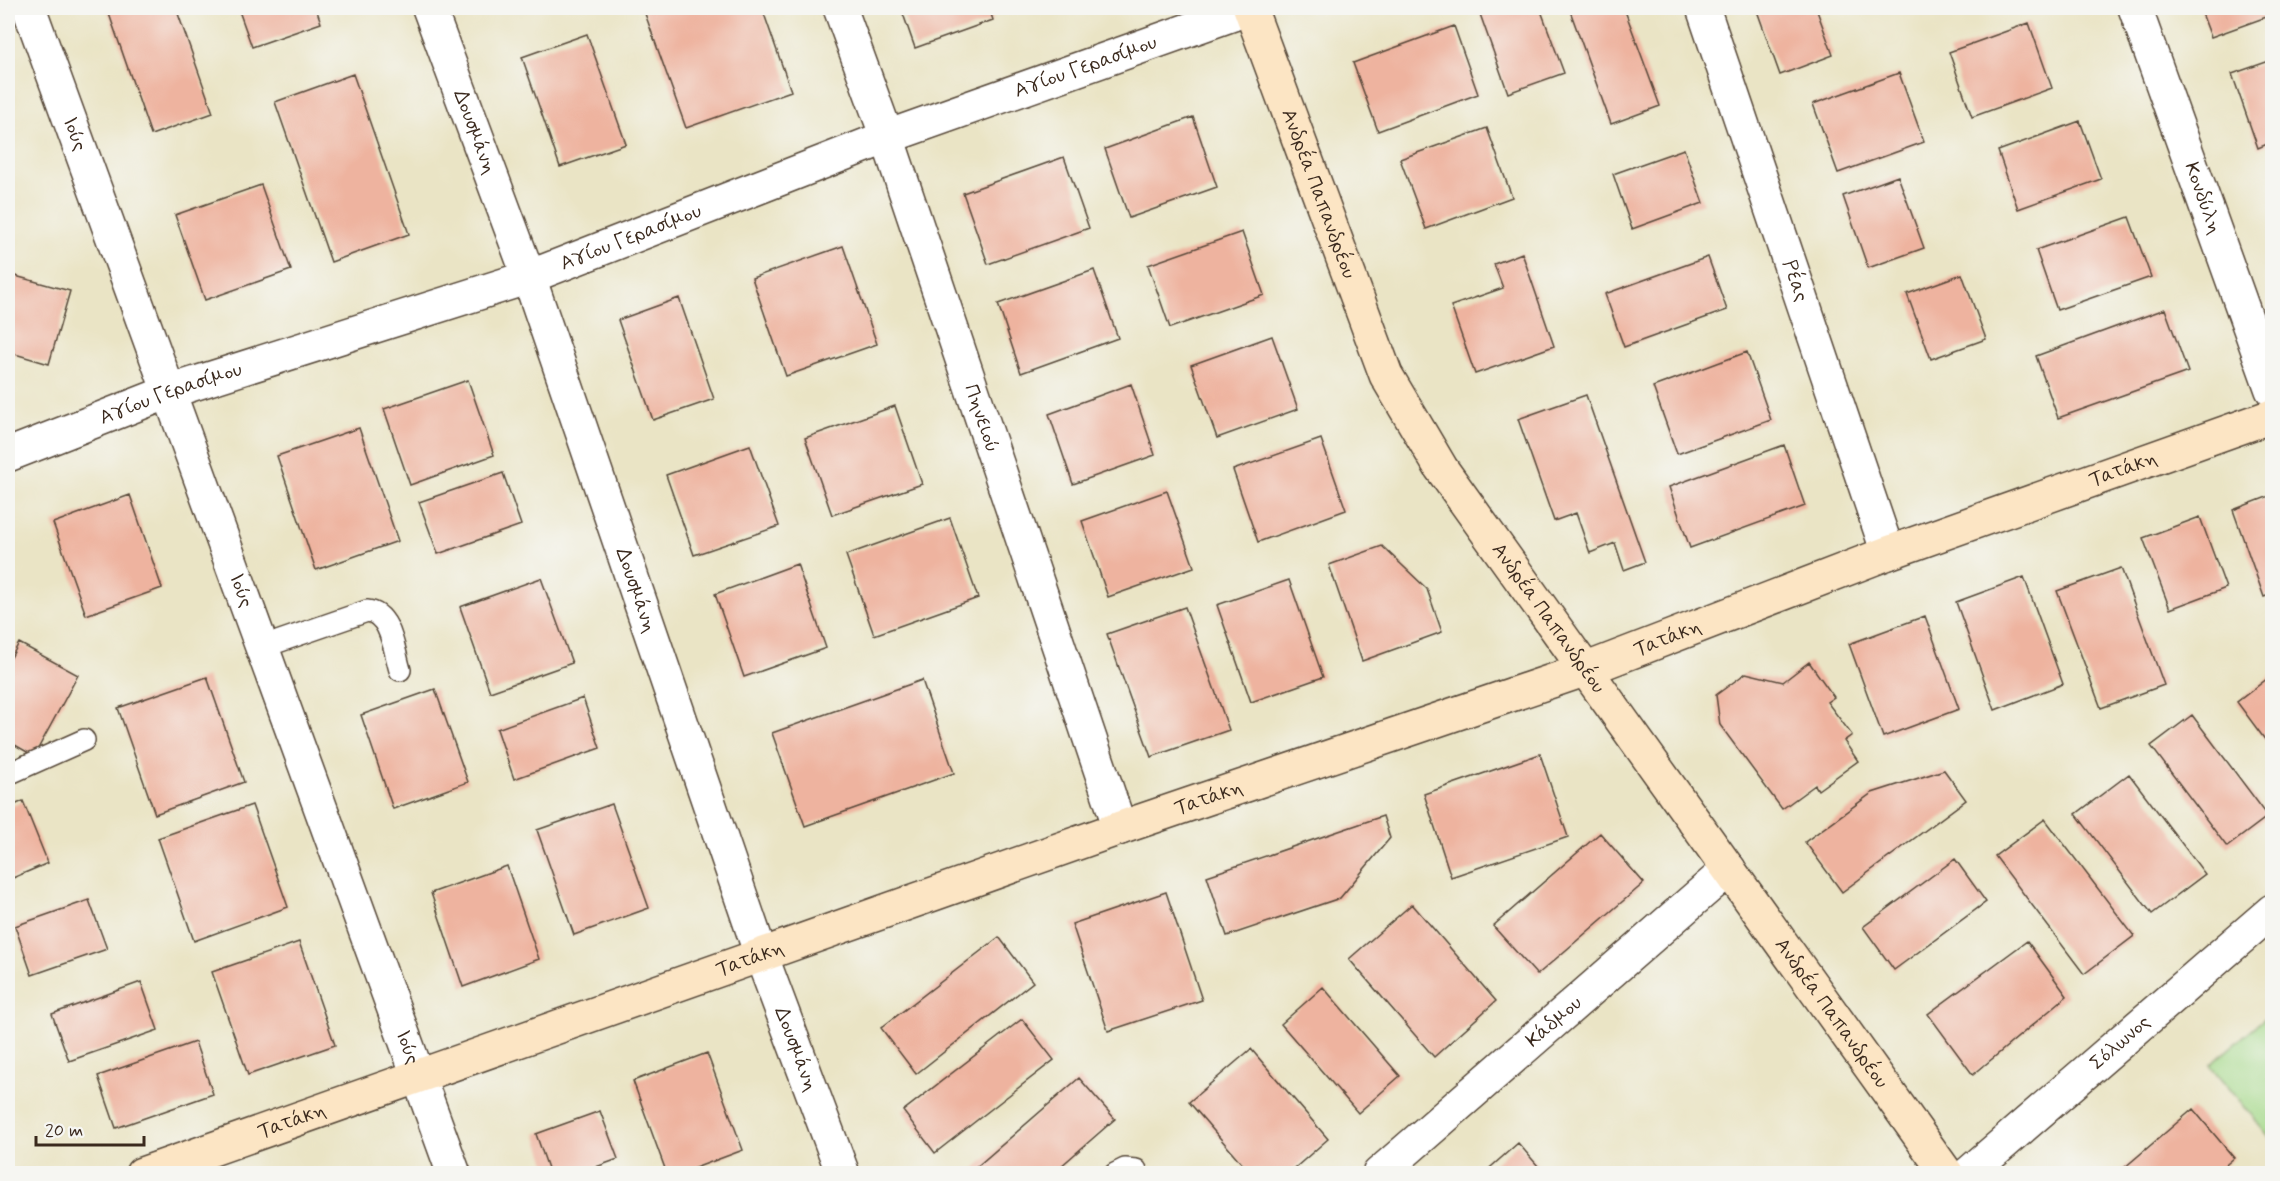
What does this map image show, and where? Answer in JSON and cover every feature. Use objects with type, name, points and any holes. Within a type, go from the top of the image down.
[{"type":"street","name":"Ιούς","points":[[29,8],[171,391],[454,1173]]},
{"type":"street","name":"Δουσμάνη","points":[[429,8],[529,277],[761,956],[843,1173]]},
{"type":"street","name":"Πηνειού","points":[[840,8],[887,137],[1120,828]]},
{"type":"street","name":"Αγίου Γερασίμου","points":[[8,455],[171,391],[529,277],[887,137],[1250,8]]},
{"type":"street","name":"Ανδρέα Παπανδρέου","points":[[1250,8],[1386,375],[1441,468],[1947,1173]]},
{"type":"street","name":"Ρέας","points":[[1703,8],[1888,553]]},
{"type":"street","name":"Κονδύλη","points":[[2135,8],[2272,390]]},
{"type":"street","name":"Τατάκη","points":[[142,1173],[1120,828],[1587,669],[1888,553],[2272,416]]},
{"type":"street","name":"Κάδμου","points":[[1379,1173],[1729,868]]},
{"type":"street","name":"Σόλωνος","points":[[1968,1173],[2272,911]]},
{"type":"lane","points":[[263,647],[368,611],[376,612],[384,618],[400,670]]},
{"type":"lane","points":[[8,774],[84,740]]},
{"type":"green space","points":[[2272,1012],[2272,1140],[2210,1065]]},
{"type":"building","points":[[107,8],[176,8],[213,113],[151,135]]},
{"type":"building","points":[[238,8],[316,8],[321,23],[252,47]]},
{"type":"building","points":[[643,8],[762,8],[791,91],[686,128]]},
{"type":"building","points":[[901,8],[989,8],[993,20],[915,48]]},
{"type":"building","points":[[1498,8],[1540,8],[1564,73],[1508,93],[1480,14]]},
{"type":"building","points":[[1569,8],[1624,8],[1660,106],[1611,124]]},
{"type":"building","points":[[1756,8],[1816,8],[1833,55],[1780,75]]},
{"type":"building","points":[[2200,8],[2272,8],[2272,15],[2211,37]]},
{"type":"building","points":[[2029,23],[2052,88],[1972,117],[1949,52]]},
{"type":"building","points":[[1454,26],[1478,94],[1378,131],[1353,63]]},
{"type":"building","points":[[587,34],[626,144],[560,167],[522,57]]},
{"type":"building","points":[[2272,60],[2272,142],[2258,148],[2232,74]]},
{"type":"building","points":[[1899,73],[1924,142],[1838,173],[1813,104]]},
{"type":"building","points":[[353,74],[409,234],[331,262],[275,102]]},
{"type":"building","points":[[1193,117],[1217,187],[1129,218],[1105,149]]},
{"type":"building","points":[[2080,121],[2101,179],[2018,209],[1998,151]]},
{"type":"building","points":[[1487,128],[1512,197],[1426,229],[1400,159]]},
{"type":"building","points":[[1684,149],[1703,203],[1632,229],[1613,174]]},
{"type":"building","points":[[1064,157],[1089,228],[988,264],[963,193]]},
{"type":"building","points":[[1898,176],[1924,248],[1868,268],[1843,196]]},
{"type":"building","points":[[261,185],[291,270],[205,300],[175,215]]},
{"type":"building","points":[[2129,217],[2151,277],[2057,310],[2036,250]]},
{"type":"building","points":[[1242,232],[1264,295],[1170,328],[1148,265]]},
{"type":"building","points":[[843,246],[877,344],[786,376],[752,278]]},
{"type":"building","points":[[1522,253],[1554,346],[1475,374],[1451,306],[1503,288],[1494,264]]},
{"type":"building","points":[[1708,257],[1727,310],[1624,347],[1605,294]]},
{"type":"building","points":[[1094,270],[1118,338],[1021,373],[998,304]]},
{"type":"building","points":[[8,274],[70,291],[49,364],[8,352]]},
{"type":"building","points":[[1962,274],[1986,339],[1931,359],[1907,294]]},
{"type":"building","points":[[679,298],[714,399],[653,420],[618,320]]},
{"type":"building","points":[[2165,309],[2188,372],[2058,418],[2036,356]]},
{"type":"building","points":[[1272,336],[1298,409],[1217,438],[1191,365]]},
{"type":"building","points":[[1747,352],[1771,420],[1677,454],[1653,387]]},
{"type":"building","points":[[468,380],[494,455],[410,485],[384,409]]},
{"type":"building","points":[[1131,384],[1155,455],[1073,484],[1049,414]]},
{"type":"building","points":[[1586,395],[1645,562],[1624,570],[1615,543],[1590,553],[1576,513],[1554,521],[1518,419]]},
{"type":"building","points":[[895,406],[922,484],[832,515],[805,438]]},
{"type":"building","points":[[359,428],[398,541],[316,570],[277,456]]},
{"type":"building","points":[[1321,439],[1346,510],[1258,542],[1233,470]]},
{"type":"building","points":[[750,445],[779,526],[694,555],[666,475]]},
{"type":"building","points":[[1784,445],[1805,506],[1690,548],[1669,487]]},
{"type":"building","points":[[503,473],[521,525],[438,554],[419,502]]},
{"type":"building","points":[[1167,491],[1194,567],[1108,597],[1082,521]]},
{"type":"building","points":[[130,495],[162,588],[86,615],[53,523]]},
{"type":"building","points":[[2272,495],[2272,594],[2264,597],[2233,510]]},
{"type":"building","points":[[2200,517],[2226,588],[2170,609],[2143,538]]},
{"type":"building","points":[[950,518],[978,598],[874,635],[846,555]]},
{"type":"building","points":[[1382,546],[1427,589],[1442,632],[1362,661],[1329,565]]},
{"type":"building","points":[[797,564],[826,648],[744,677],[715,594]]},
{"type":"building","points":[[2121,568],[2164,685],[2101,708],[2057,591]]},
{"type":"building","points":[[2024,577],[2063,684],[1995,710],[1956,602]]},
{"type":"building","points":[[541,578],[572,663],[490,692],[460,607]]},
{"type":"building","points":[[1289,580],[1323,677],[1251,702],[1217,605]]},
{"type":"building","points":[[1185,607],[1229,730],[1151,757],[1107,634]]},
{"type":"building","points":[[1925,616],[1959,709],[1883,737],[1849,644]]},
{"type":"building","points":[[19,643],[78,675],[34,756],[8,741],[8,663]]},
{"type":"building","points":[[1809,662],[1834,697],[1827,702],[1852,735],[1844,741],[1858,761],[1818,790],[1815,785],[1782,809],[1720,725],[1716,695],[1746,673],[1783,682]]},
{"type":"building","points":[[2272,675],[2272,749],[2237,702]]},
{"type":"building","points":[[207,677],[244,782],[155,814],[118,708]]},
{"type":"building","points":[[922,680],[954,773],[805,826],[772,733]]},
{"type":"building","points":[[435,689],[468,782],[393,809],[361,715]]},
{"type":"building","points":[[583,698],[600,748],[514,779],[497,729]]},
{"type":"building","points":[[2192,715],[2268,816],[2227,847],[2151,746]]},
{"type":"building","points":[[1540,754],[1568,837],[1451,877],[1424,794]]},
{"type":"building","points":[[1944,770],[1966,800],[1842,892],[1805,842],[1872,793]]},
{"type":"building","points":[[2129,774],[2205,874],[2152,914],[2076,814]]},
{"type":"building","points":[[23,801],[48,863],[8,880],[8,808]]},
{"type":"building","points":[[612,804],[649,908],[574,935],[537,830]]},
{"type":"building","points":[[252,805],[288,907],[194,941],[158,838]]},
{"type":"building","points":[[1383,816],[1390,838],[1340,898],[1227,936],[1207,876]]},
{"type":"building","points":[[2045,819],[2134,936],[2084,974],[1995,856]]},
{"type":"building","points":[[1600,833],[1644,883],[1537,975],[1493,926]]},
{"type":"building","points":[[1955,859],[1986,902],[1894,970],[1863,927]]},
{"type":"building","points":[[507,866],[539,959],[463,987],[431,893]]},
{"type":"building","points":[[1166,892],[1202,1000],[1108,1031],[1072,924]]},
{"type":"building","points":[[89,900],[107,949],[32,975],[15,926]]},
{"type":"building","points":[[1412,904],[1496,1001],[1434,1057],[1349,959]]},
{"type":"building","points":[[999,937],[1033,982],[916,1074],[881,1028]]},
{"type":"building","points":[[2027,941],[2067,996],[1973,1075],[1928,1014]]},
{"type":"building","points":[[299,942],[335,1045],[248,1075],[212,972]]},
{"type":"building","points":[[141,982],[158,1030],[69,1061],[52,1014]]},
{"type":"building","points":[[1323,987],[1400,1076],[1358,1113],[1281,1024]]},
{"type":"building","points":[[1022,1019],[1054,1060],[935,1153],[903,1111]]},
{"type":"building","points":[[195,1042],[213,1094],[116,1128],[98,1076]]},
{"type":"building","points":[[1251,1049],[1328,1139],[1288,1174],[1251,1174],[1189,1102]]},
{"type":"building","points":[[707,1053],[743,1150],[679,1174],[667,1174],[633,1081]]},
{"type":"building","points":[[1079,1078],[1115,1119],[1052,1174],[974,1174],[972,1171]]},
{"type":"building","points":[[2193,1109],[2234,1158],[2215,1174],[2117,1174]]},
{"type":"building","points":[[600,1111],[618,1159],[596,1167],[598,1174],[550,1174],[536,1134]]},
{"type":"building","points":[[1518,1143],[1545,1174],[1483,1174]]}]
